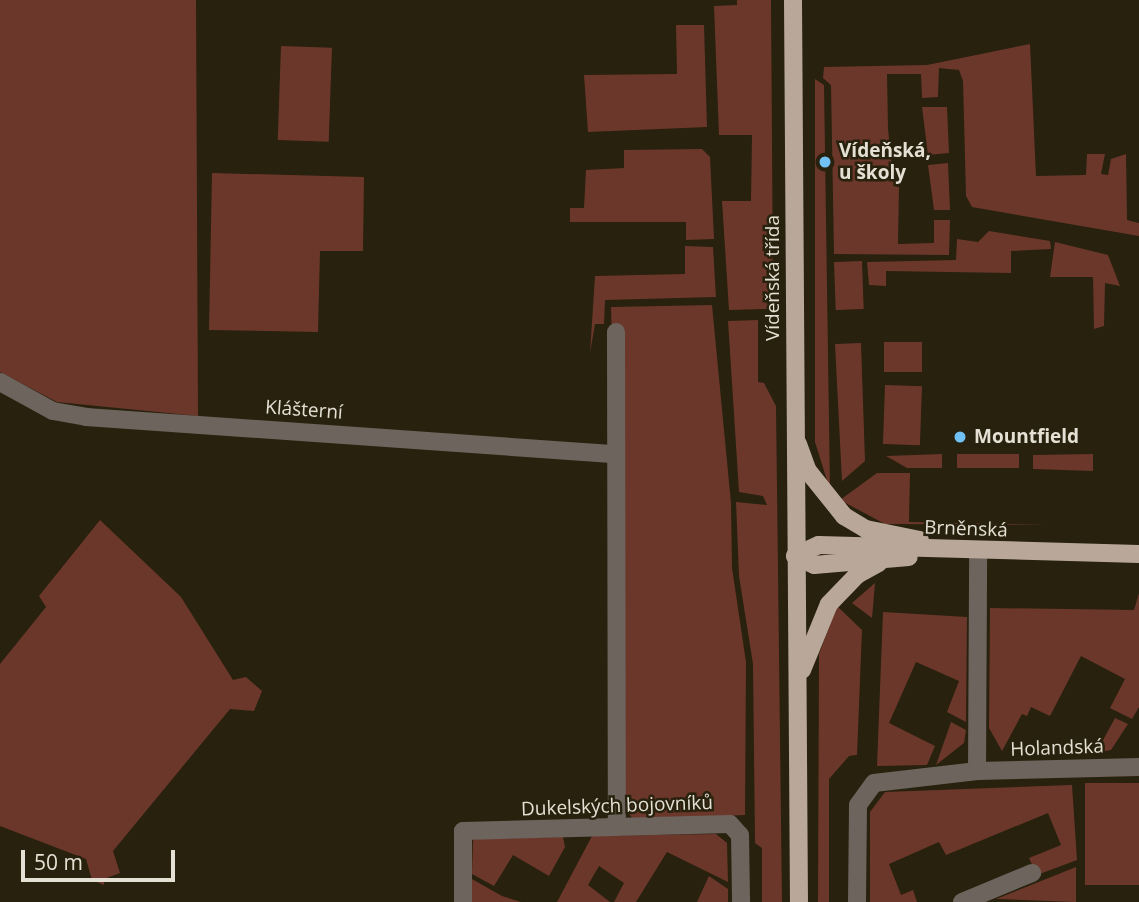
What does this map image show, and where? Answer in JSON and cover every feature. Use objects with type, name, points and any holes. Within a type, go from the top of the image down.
[{"type":"main road","name":"Vídeňská třída","points":[[793,0],[795,556]]},
{"type":"main road","points":[[794,425],[808,471],[844,516],[866,529],[969,550]]},
{"type":"main road","name":"Brněnská","points":[[795,556],[819,545],[1139,554]]},
{"type":"main road","points":[[800,902],[795,556],[814,565],[969,550]]},
{"type":"main road","points":[[798,680],[834,596],[857,575],[892,559]]},
{"type":"street","points":[[616,332],[612,454],[617,827]]},
{"type":"street","name":"Klášterní","points":[[0,382],[53,411],[86,416],[612,454]]},
{"type":"street","points":[[857,902],[858,805],[868,788],[874,783],[977,771],[969,550]]},
{"type":"street","name":"Holandská","points":[[977,771],[1139,767]]},
{"type":"street","name":"Dukelských bojovníků","points":[[463,902],[463,831],[617,827],[737,827],[741,902]]},
{"type":"street","points":[[962,902],[1032,873]]},
{"type":"shaded area","points":[[0,0],[196,0],[198,416],[57,402],[0,372]]},
{"type":"shaded area","points":[[737,0],[771,0],[773,283],[767,309],[729,310],[722,201],[751,201],[752,135],[719,135],[714,6],[737,5]]},
{"type":"shaded area","points":[[676,25],[704,25],[707,127],[588,132],[584,75],[677,74]]},
{"type":"shaded area","points":[[1030,44],[1036,176],[1086,175],[1087,154],[1105,154],[1101,174],[1108,175],[1111,159],[1126,154],[1127,220],[1139,223],[1139,236],[972,207],[966,196],[963,81],[959,70],[939,68],[938,97],[922,98],[921,74],[887,74],[888,129],[894,186],[899,187],[898,244],[934,243],[934,220],[950,220],[949,255],[834,254],[831,85],[823,78],[824,67],[927,65]]},
{"type":"shaded area","points":[[281,46],[332,48],[329,142],[278,140]]},
{"type":"shaded area","points":[[815,79],[824,85],[830,490],[815,442]]},
{"type":"shaded area","points":[[922,107],[947,107],[949,153],[928,155]]},
{"type":"shaded area","points":[[702,149],[710,157],[714,239],[686,240],[686,222],[570,222],[570,208],[584,208],[586,170],[624,168],[624,150]]},
{"type":"shaded area","points":[[948,163],[950,210],[934,210],[928,165]]},
{"type":"shaded area","points":[[212,173],[364,177],[363,251],[320,251],[318,332],[209,330]]},
{"type":"shaded area","points":[[989,231],[1050,241],[1051,249],[1011,251],[1011,273],[886,271],[886,286],[869,285],[867,262],[956,260],[957,239],[978,242]]},
{"type":"shaded area","points":[[1055,242],[1108,255],[1120,286],[1105,283],[1104,326],[1094,329],[1093,277],[1050,277]]},
{"type":"shaded area","points":[[685,246],[713,247],[716,297],[605,300],[604,324],[595,324],[590,353],[595,276],[685,274]]},
{"type":"shaded area","points":[[862,261],[864,309],[836,310],[834,262]]},
{"type":"shaded area","points":[[712,305],[731,503],[732,568],[746,662],[745,815],[634,820],[624,808],[611,307]]},
{"type":"shaded area","points":[[758,320],[758,382],[764,383],[776,406],[782,902],[762,902],[762,848],[755,843],[753,664],[739,576],[736,502],[767,505],[763,496],[739,492],[728,321]]},
{"type":"shaded area","points":[[884,342],[922,342],[922,372],[884,372]]},
{"type":"shaded area","points":[[861,343],[865,461],[842,481],[835,344]]},
{"type":"shaded area","points":[[885,385],[922,386],[920,445],[883,444]]},
{"type":"shaded area","points":[[942,454],[942,468],[907,468],[886,456]]},
{"type":"shaded area","points":[[957,454],[1019,454],[1019,468],[957,468]]},
{"type":"shaded area","points":[[1093,454],[1093,471],[1033,469],[1033,455]]},
{"type":"shaded area","points":[[877,473],[910,473],[909,522],[1048,525],[885,524],[840,500]]},
{"type":"shaded area","points":[[100,520],[181,597],[233,680],[246,677],[262,691],[254,711],[230,709],[113,851],[120,873],[104,879],[104,885],[92,880],[86,859],[0,826],[0,664],[46,607],[39,596]]},
{"type":"shaded area","points":[[875,583],[872,618],[852,603]]},
{"type":"shaded area","points":[[1139,593],[1139,707],[1132,719],[1110,708],[1125,679],[1081,656],[1050,716],[1031,707],[1027,716],[1022,714],[1002,751],[989,728],[990,608],[1134,610]]},
{"type":"shaded area","points":[[837,606],[862,630],[857,755],[849,756],[829,779],[829,902],[818,902],[819,654]]},
{"type":"shaded area","points":[[883,612],[967,617],[966,722],[947,712],[959,681],[916,662],[889,723],[935,746],[927,765],[877,766]]},
{"type":"shaded area","points":[[1115,718],[1128,724],[1111,750],[1096,753]]},
{"type":"shaded area","points":[[951,722],[966,730],[964,743],[936,765]]},
{"type":"shaded area","points":[[1085,783],[1139,783],[1139,885],[1085,885]]},
{"type":"shaded area","points":[[1072,785],[1077,860],[1037,875],[1029,858],[1061,845],[1048,813],[946,855],[939,842],[889,864],[901,895],[913,890],[917,902],[870,902],[870,812],[885,792]]},
{"type":"shaded area","points":[[716,834],[727,843],[728,882],[667,852],[636,902],[614,902],[624,883],[599,866],[588,885],[610,902],[557,902],[592,836]]},
{"type":"shaded area","points":[[563,837],[565,847],[549,876],[513,855],[494,886],[472,874],[473,839]]},
{"type":"shaded area","points":[[1076,867],[1076,902],[996,899]]},
{"type":"shaded area","points":[[709,876],[728,889],[728,902],[697,902]]},
{"type":"shaded area","points":[[472,879],[502,896],[521,902],[472,902]]},
{"type":"place","name":"Vídeňská, u školy","points":[[825,162]]},
{"type":"place","name":"Mountfield","points":[[960,437]]}]
